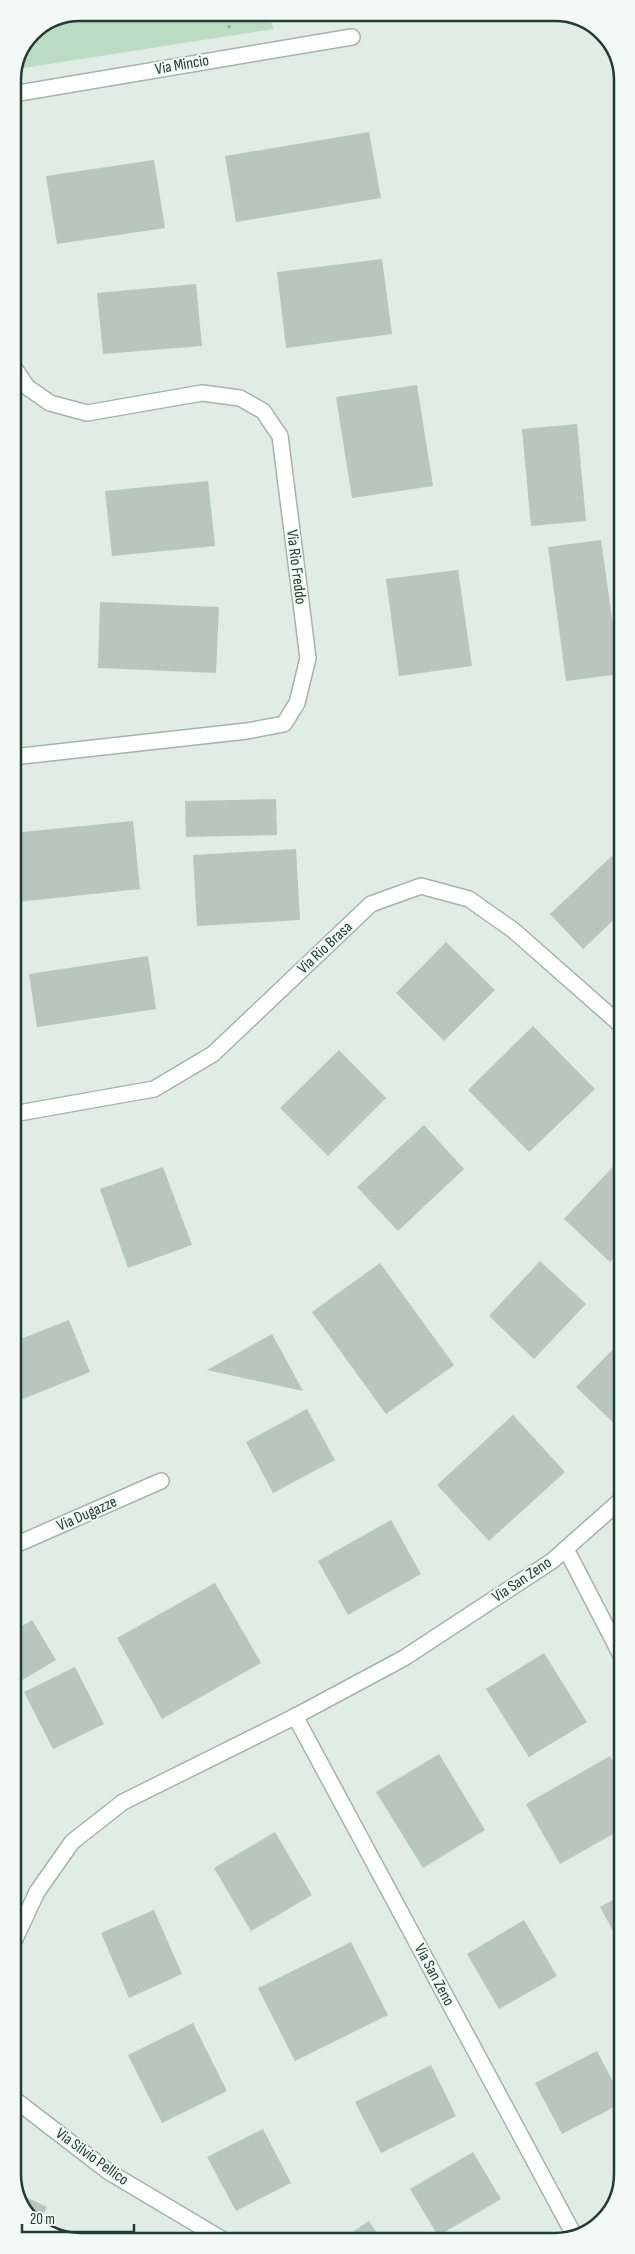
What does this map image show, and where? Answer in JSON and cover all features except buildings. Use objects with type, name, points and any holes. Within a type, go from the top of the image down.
[{"type":"street","name":"Via Mincio","points":[[21,92],[352,37]]},
{"type":"street","name":"Via Rio Freddo","points":[[21,378],[27,387],[50,403],[87,413],[202,393],[240,398],[263,411],[280,436],[308,658],[298,703],[284,724],[247,731],[21,756]]},
{"type":"street","name":"Via Rio Brasa","points":[[21,1113],[154,1089],[213,1054],[371,904],[421,886],[470,899],[514,930],[614,1019]]},
{"type":"street","name":"Via Dugazze","points":[[21,1543],[161,1481]]},
{"type":"street","name":"Via San Zeno","points":[[21,1926],[37,1892],[72,1842],[123,1802],[295,1716],[404,1658],[552,1561],[614,1506]]},
{"type":"street","name":"Via San Zeno","points":[[566,1548],[614,1641]]},
{"type":"street","name":"Via San Zeno","points":[[295,1716],[571,2230]]},
{"type":"street","name":"Via Silvio Pellico","points":[[21,2104],[109,2172],[212,2233]]},
{"type":"green space","points":[[270,21],[274,29],[22,68],[31,48],[39,39],[48,31],[69,22]]}]
